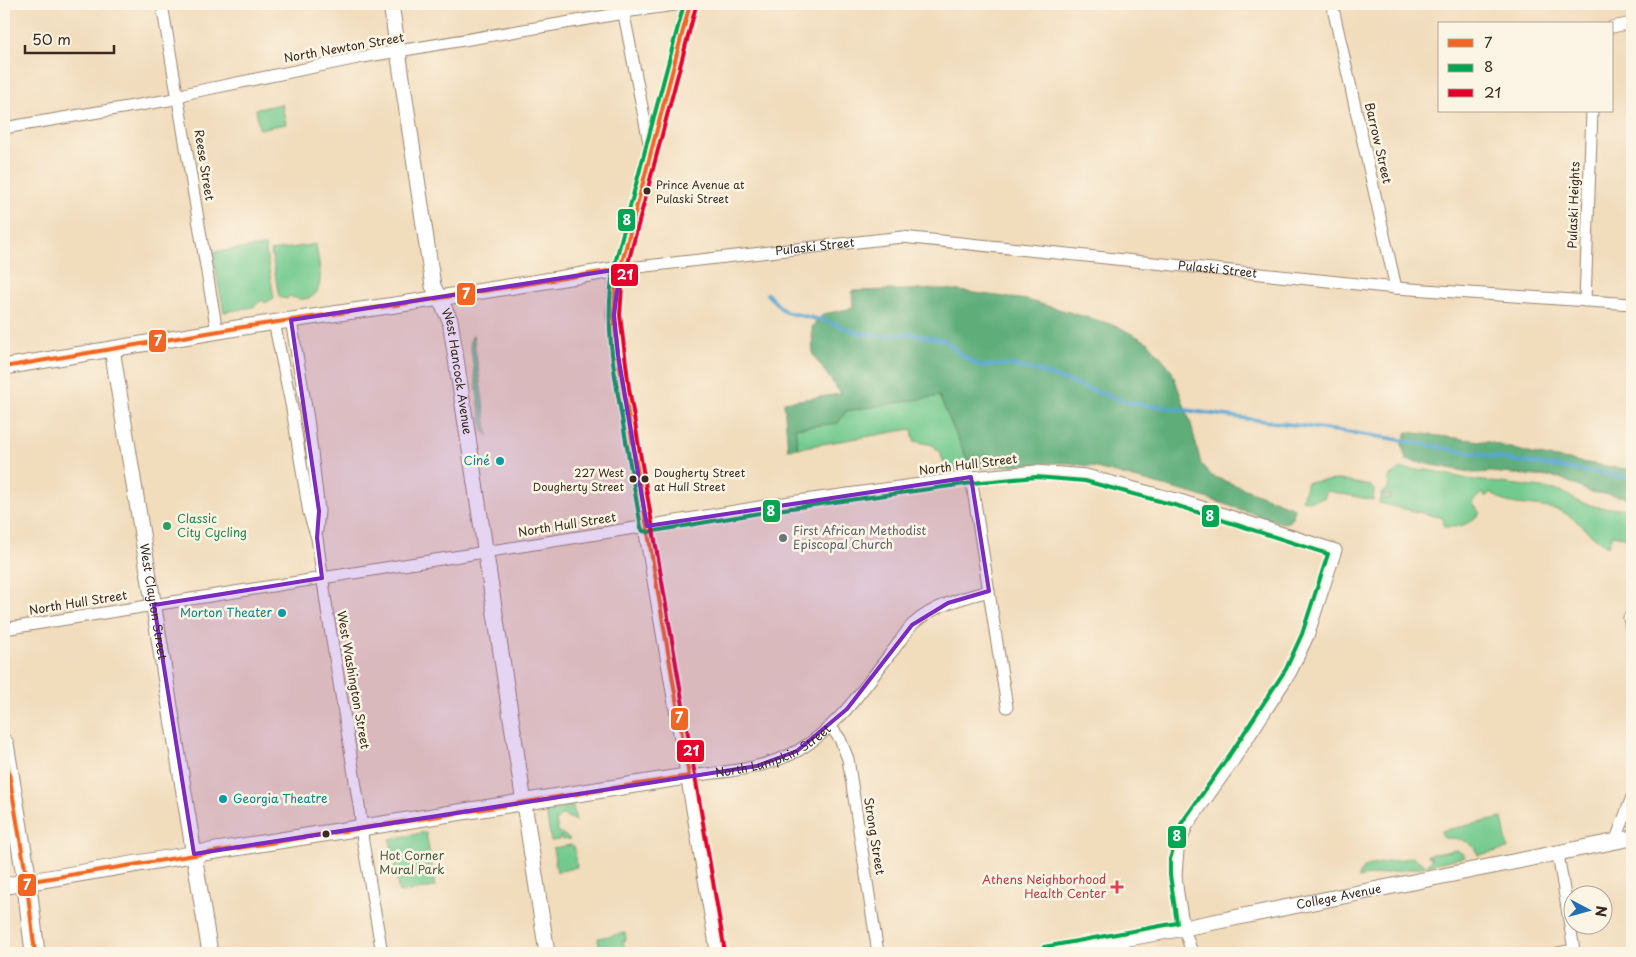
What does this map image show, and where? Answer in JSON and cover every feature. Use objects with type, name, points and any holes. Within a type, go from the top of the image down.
[{"type":"main road","points":[[690,4],[616,285],[614,315],[617,349],[673,691],[719,953]]},
{"type":"main road","points":[[4,744],[26,882],[35,953]]},
{"type":"main road","name":"North Lumpkin Street","points":[[4,886],[689,776]]},
{"type":"street","name":"Reese Street","points":[[162,4],[217,332]]},
{"type":"street","name":"West Hancock Avenue","points":[[391,4],[433,286],[450,320],[547,953]]},
{"type":"street","name":"North Newton Street","points":[[4,128],[169,100],[188,92],[316,66],[399,52],[623,8],[690,4]]},
{"type":"street","name":"Barrow Street","points":[[1332,4],[1396,288]]},
{"type":"street","points":[[623,8],[651,152]]},
{"type":"street","points":[[1614,26],[1632,22]]},
{"type":"street","name":"Pulaski Heights","points":[[1585,301],[1592,112]]},
{"type":"street","name":"Pulaski Street","points":[[4,367],[274,322],[620,269],[902,237],[1396,288],[1632,304]]},
{"type":"street","name":"West Washington Street","points":[[292,320],[308,420],[319,512],[317,538]]},
{"type":"street","name":"West Washington Street","points":[[274,322],[292,409],[309,513],[317,538],[382,953]]},
{"type":"street","name":"West Clayton Street","points":[[112,349],[210,953]]},
{"type":"street","name":"North Hull Street","points":[[4,629],[776,504],[972,477],[1036,471],[1086,475],[1180,500],[1336,550],[1308,636],[1291,672],[1234,760],[1187,826],[1176,860],[1176,875],[1184,928]]},
{"type":"street","points":[[972,477],[1007,707]]},
{"type":"street","name":"North Lumpkin Street","points":[[689,776],[757,766],[797,751],[831,727],[912,625],[948,603],[989,591]]},
{"type":"street","points":[[1629,618],[1632,632]]},
{"type":"street","name":"Strong Street","points":[[831,727],[840,739],[848,760],[878,953]]},
{"type":"street","points":[[1615,842],[1632,797]]},
{"type":"street","name":"College Avenue","points":[[1045,953],[1184,928],[1632,838]]},
{"type":"street","points":[[1558,854],[1574,950],[1558,953]]},
{"type":"street","points":[[1184,928],[1192,953]]},
{"type":"highlighted area","points":[[620,269],[614,315],[618,355],[647,526],[971,477],[989,591],[948,603],[912,625],[847,709],[797,751],[757,766],[194,854],[154,605],[322,578],[317,538],[319,511],[291,320]]},
{"type":"green space","points":[[282,104],[286,124],[259,129],[256,109]]},
{"type":"green space","points":[[316,244],[320,279],[316,293],[310,298],[301,299],[289,296],[287,299],[279,297],[271,251]]},
{"type":"green space","points":[[265,246],[274,298],[265,303],[262,300],[253,307],[224,312],[212,252]]},
{"type":"green space","points":[[945,289],[1027,300],[1117,326],[1149,343],[1171,369],[1191,424],[1201,464],[1212,476],[1294,508],[1293,518],[1288,522],[1282,523],[1194,494],[1093,467],[1069,463],[971,468],[939,396],[846,411],[838,423],[795,428],[798,448],[788,449],[784,402],[841,394],[813,355],[812,327],[823,314],[853,308],[852,291]]},
{"type":"green space","points":[[473,335],[488,436],[483,431],[470,342]]},
{"type":"green space","points":[[939,396],[971,468],[950,470],[946,468],[940,453],[933,445],[914,441],[912,429],[798,448],[795,428],[838,423],[846,411]]},
{"type":"green space","points":[[1407,432],[1489,442],[1532,454],[1632,469],[1632,498],[1590,492],[1560,478],[1490,472],[1474,473],[1406,460],[1402,444]]},
{"type":"green space","points":[[1401,469],[1428,470],[1467,479],[1561,491],[1579,502],[1598,507],[1632,509],[1632,539],[1613,535],[1608,546],[1595,538],[1565,513],[1551,508],[1504,501],[1491,492],[1485,497],[1482,493],[1472,502],[1480,513],[1471,521],[1460,526],[1444,527],[1443,518],[1379,503],[1380,499],[1390,498],[1390,495],[1381,497],[1381,493],[1388,488],[1389,483],[1387,480],[1391,475]]},
{"type":"green space","points":[[1339,480],[1371,486],[1374,491],[1373,500],[1327,491],[1324,498],[1308,501],[1302,499],[1307,482]]},
{"type":"green space","points":[[573,806],[576,821],[563,815],[556,820],[558,831],[570,839],[562,840],[561,836],[559,840],[551,841],[546,811]]},
{"type":"green space","points":[[1502,818],[1508,849],[1478,855],[1472,846],[1464,840],[1443,838],[1441,831]]},
{"type":"green space","name":"Hot Corner Mural Park","points":[[426,832],[435,887],[399,893],[390,839]]},
{"type":"green space","points":[[574,846],[577,867],[557,872],[553,848]]},
{"type":"green space","points":[[1457,850],[1465,857],[1427,865],[1432,858],[1427,855]]},
{"type":"green space","points":[[1413,857],[1426,866],[1359,878],[1359,873],[1367,866]]},
{"type":"green space","points":[[625,933],[626,940],[623,941],[625,953],[600,953],[598,938]]},
{"type":"waterway","points":[[767,294],[785,312],[826,321],[858,333],[888,336],[910,334],[945,340],[961,355],[980,366],[1009,365],[1038,371],[1126,402],[1389,438],[1510,460],[1632,478]]},
{"type":"transit line","name":"8","points":[[684,4],[614,267],[611,286],[610,324],[613,362],[643,531],[648,532],[777,510],[972,483],[1036,477],[1085,481],[1178,506],[1328,554],[1302,634],[1286,669],[1229,756],[1181,824],[1170,859],[1170,875],[1177,923],[1044,947]]},
{"type":"transit line","name":"7","points":[[26,882],[689,776],[618,355],[614,315],[616,285],[690,4]]},
{"type":"transit line","name":"21","points":[[696,6],[622,286],[620,315],[629,388],[725,952]]},
{"type":"transit line","name":"7","points":[[4,367],[243,327],[620,269]]},
{"type":"transit line","name":"7","points":[[4,744],[25,869],[35,953]]},
{"type":"place","name":"Prince Avenue at Pulaski Street","points":[[647,191]]},
{"type":"place","name":"Ciné","points":[[500,461]]},
{"type":"place","name":"227 West Dougherty Street","points":[[633,479]]},
{"type":"place","name":"Dougherty Street at Hull Street","points":[[645,479]]},
{"type":"place","name":"Classic City Cycling","points":[[167,526]]},
{"type":"place","name":"First African Methodist Episcopal Church","points":[[783,538]]},
{"type":"place","name":"Morton Theater","points":[[282,613]]},
{"type":"place","name":"Georgia Theatre","points":[[223,799]]},
{"type":"place","name":"Athens Neighborhood Health Center","points":[[1117,887]]}]
